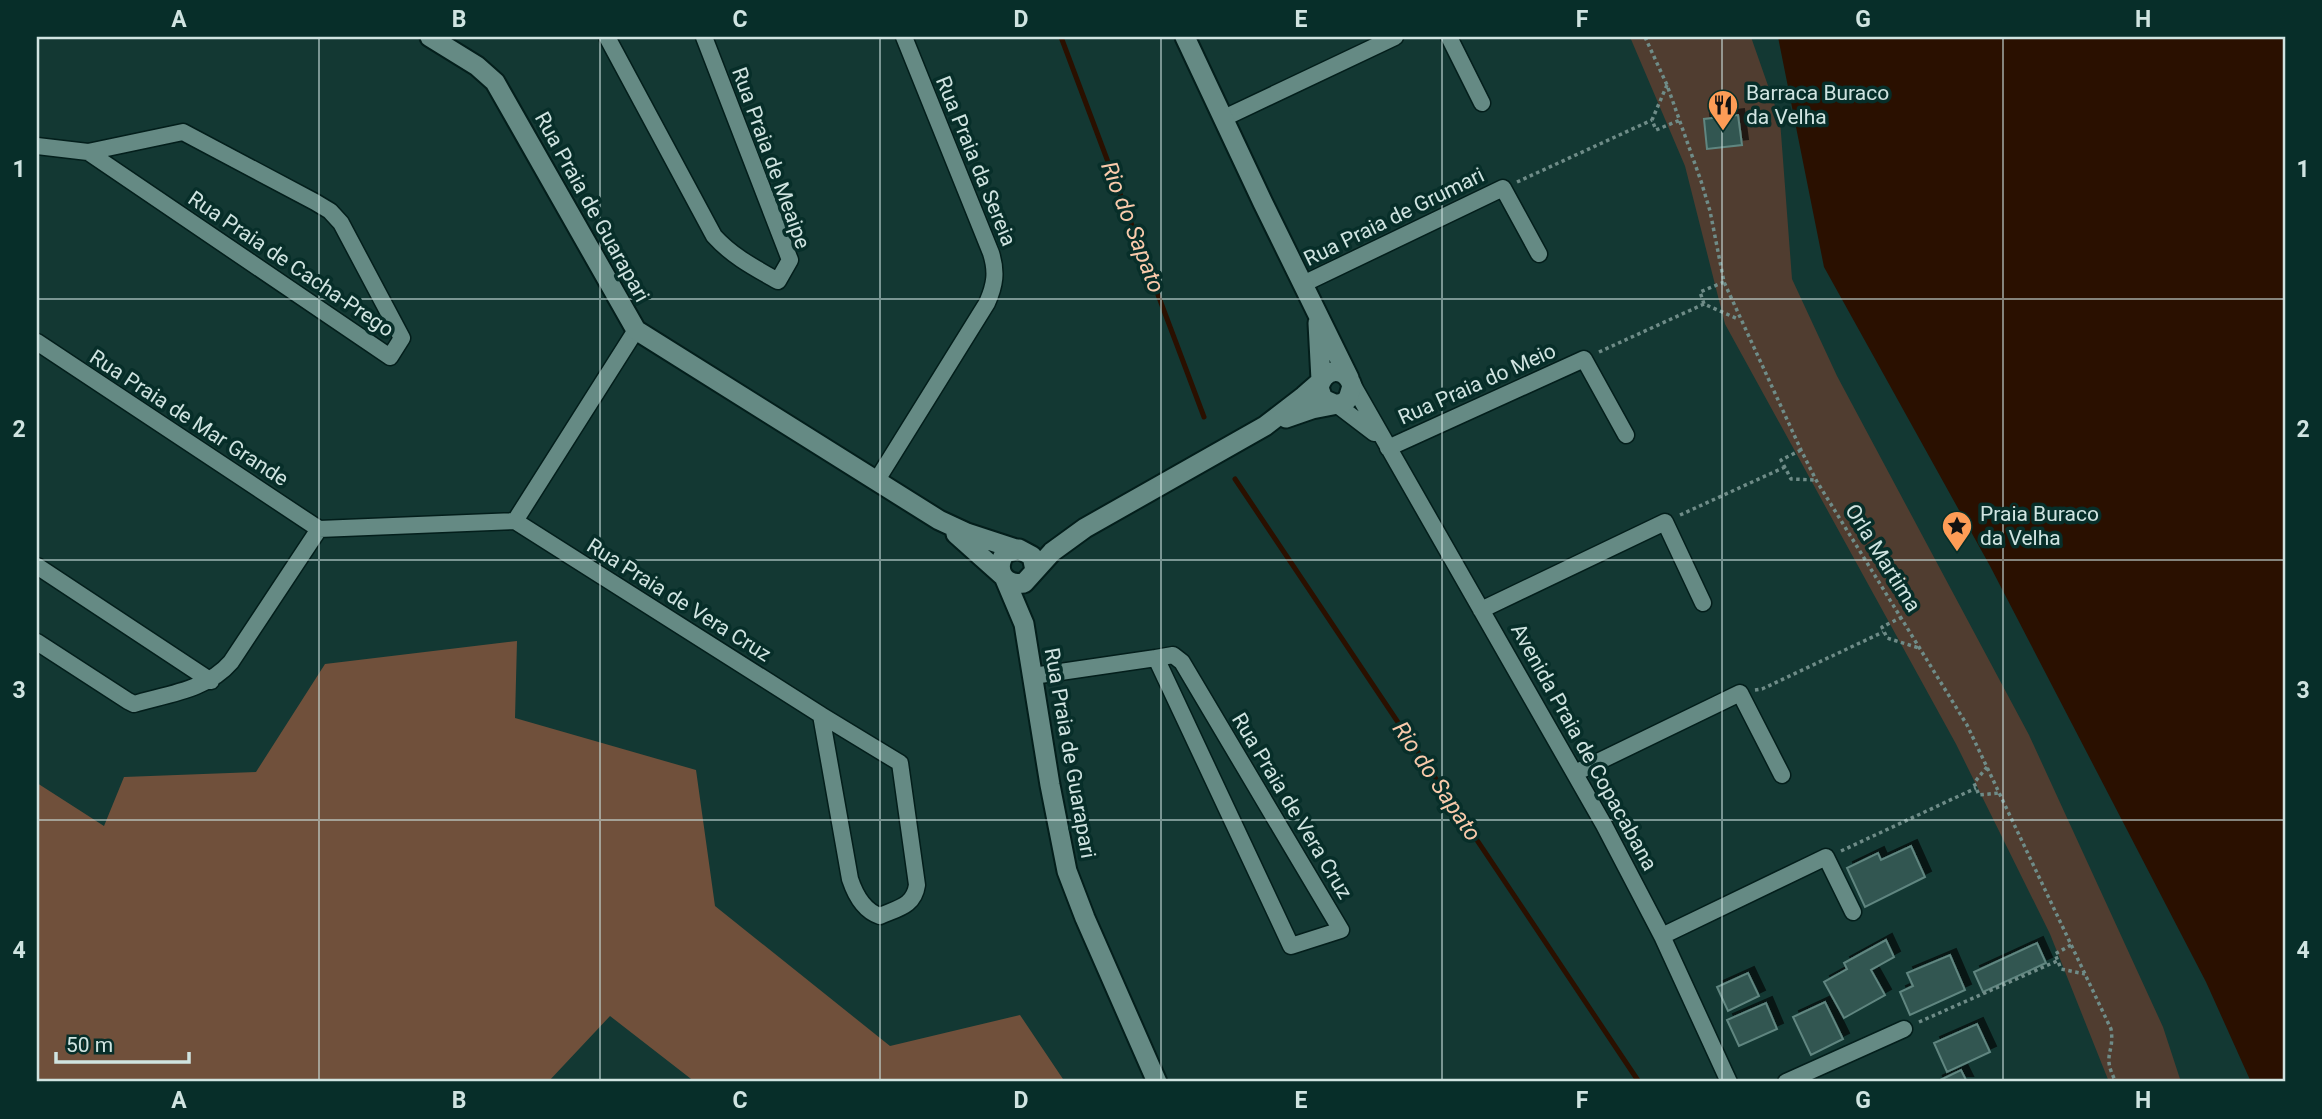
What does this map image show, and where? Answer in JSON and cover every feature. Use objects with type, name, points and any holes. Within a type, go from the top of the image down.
[{"type":"street","name":"Rua Praia de Guarapari","points":[[430,37],[477,66],[495,82],[625,315],[636,330],[939,520],[967,533],[1018,549]]},
{"type":"street","name":"Rua Praia de Meaipe","points":[[607,37],[714,236],[738,258],[778,281],[790,260],[704,37]]},
{"type":"street","name":"Rua Praia da Sereia","points":[[877,481],[987,303],[994,287],[996,270],[904,37]]},
{"type":"street","name":"Avenida Praia de Copacabana","points":[[1185,37],[1350,379],[1574,773],[1662,936],[1729,1082]]},
{"type":"street","points":[[1224,118],[1395,37]]},
{"type":"street","points":[[1449,37],[1482,103]]},
{"type":"street","name":"Rua Praia de Cacha-Prego","points":[[37,146],[88,152],[183,132],[330,211],[341,223],[402,338],[390,357],[88,152]]},
{"type":"street","points":[[1503,188],[1539,254]]},
{"type":"street","name":"Rua Praia de Grumari","points":[[1303,284],[1503,188]]},
{"type":"street","name":"Avenida Praia de Copacabana","points":[[1317,311],[1320,381]]},
{"type":"street","points":[[37,642],[134,704],[211,681],[231,662],[318,529],[515,521],[636,330]]},
{"type":"street","name":"Rua Praia de Mar Grande","points":[[37,342],[318,529]]},
{"type":"street","points":[[1584,359],[1626,435]]},
{"type":"street","name":"Rua Praia do Meio","points":[[1386,445],[1584,359]]},
{"type":"street","points":[[1085,528],[1047,544],[1005,553],[1001,559],[1000,570],[1004,578],[1010,583],[1024,583],[1052,552],[1085,528],[1265,426],[1296,403],[1329,372],[1340,371],[1350,379],[1352,387],[1348,399],[1265,426]]},
{"type":"street","points":[[1320,381],[1320,394],[1328,403],[1335,404]]},
{"type":"street","name":"Avenida Praia de Copacabana","points":[[1335,404],[1386,445]]},
{"type":"street","name":"Rua Praia de Guarapari","points":[[939,520],[1004,578],[1024,624],[1067,871],[1157,1082]]},
{"type":"street","name":"Rua Praia de Vera Cruz","points":[[515,521],[900,763],[917,885],[913,899],[908,904],[880,916],[859,899],[850,879],[821,715]]},
{"type":"street","points":[[1481,610],[1665,522],[1703,603]]},
{"type":"street","points":[[1018,549],[1032,556],[1034,572]]},
{"type":"street","points":[[37,566],[211,681]]},
{"type":"street","name":"Rua Praia de Guarapari","points":[[1024,624],[1034,572]]},
{"type":"street","name":"Rua Praia de Vera Cruz","points":[[1033,676],[1174,655],[1182,662],[1341,930],[1291,946],[1156,658]]},
{"type":"street","points":[[1574,773],[1740,693],[1782,775]]},
{"type":"street","points":[[1662,936],[1826,857],[1853,912]]},
{"type":"street","points":[[1786,1082],[1904,1029]]},
{"type":"path","name":"Orla Martima","points":[[1645,37],[1680,120],[1710,211],[1724,282],[1740,320],[1816,480],[1902,617],[1966,725],[1987,767],[2111,1029],[2113,1038],[2108,1057],[2109,1068],[2116,1082]]},
{"type":"path","points":[[1503,188],[1652,120],[1667,85]]},
{"type":"path","points":[[1652,120],[1656,130],[1680,120]]},
{"type":"path","points":[[1724,282],[1700,292],[1704,304],[1740,320]]},
{"type":"path","points":[[1584,359],[1704,304]]},
{"type":"path","points":[[1801,450],[1781,460],[1791,479],[1816,480]]},
{"type":"path","points":[[1665,522],[1785,467]]},
{"type":"path","points":[[1902,617],[1882,626],[1883,632],[1887,638],[1920,649]]},
{"type":"path","points":[[1740,693],[1762,689],[1883,632]]},
{"type":"path","points":[[1987,767],[1974,783],[1979,795],[1999,793]]},
{"type":"path","points":[[1826,857],[1976,788]]},
{"type":"path","points":[[2071,945],[2055,954],[2057,961],[2061,969],[2085,974]]},
{"type":"path","points":[[1904,1029],[2057,961]]},
{"type":"shaded area","points":[[1630,37],[1751,37],[1780,120],[1792,279],[1837,376],[2029,735],[2163,1027],[2181,1082],[2109,1082],[2050,934],[1956,744],[1725,324],[1685,166]]},
{"type":"shaded area","points":[[1778,37],[2285,37],[2285,1082],[2251,1082],[2206,982],[1990,566],[1824,267]]},
{"type":"shaded area","points":[[517,641],[515,718],[696,770],[715,906],[890,1046],[1020,1015],[1065,1082],[695,1082],[610,1016],[548,1082],[37,1082],[37,783],[104,826],[124,777],[256,772],[325,664]]},
{"type":"building","name":"Barraca Buraco da Velha","points":[[1738,115],[1742,145],[1707,149],[1704,119]]},
{"type":"building","points":[[1911,846],[1925,877],[1865,907],[1847,868],[1878,853],[1881,860]]},
{"type":"building","points":[[1886,940],[1894,957],[1871,970],[1885,995],[1844,1018],[1824,982],[1847,969],[1844,963]]},
{"type":"building","points":[[2037,943],[2046,963],[1983,992],[1974,972]]},
{"type":"building","points":[[1950,955],[1965,990],[1910,1015],[1900,992],[1913,986],[1907,973]]},
{"type":"building","points":[[1748,973],[1759,996],[1728,1011],[1717,987]]},
{"type":"building","points":[[1825,1002],[1843,1039],[1811,1055],[1793,1017]]},
{"type":"building","points":[[1766,1003],[1777,1029],[1739,1046],[1727,1020]]},
{"type":"building","points":[[1977,1024],[1990,1052],[1947,1072],[1934,1043]]},
{"type":"building","points":[[1961,1070],[1967,1082],[1936,1082]]},
{"type":"waterway","name":"Rio do Sapato","points":[[1061,37],[1204,417]]},
{"type":"waterway","name":"Rio do Sapato","points":[[1235,479],[1639,1082]]},
{"type":"place","name":"Barraca Buraco da Velha","points":[[1723,132]]},
{"type":"place","name":"Praia Buraco da Velha","points":[[1957,553]]}]
